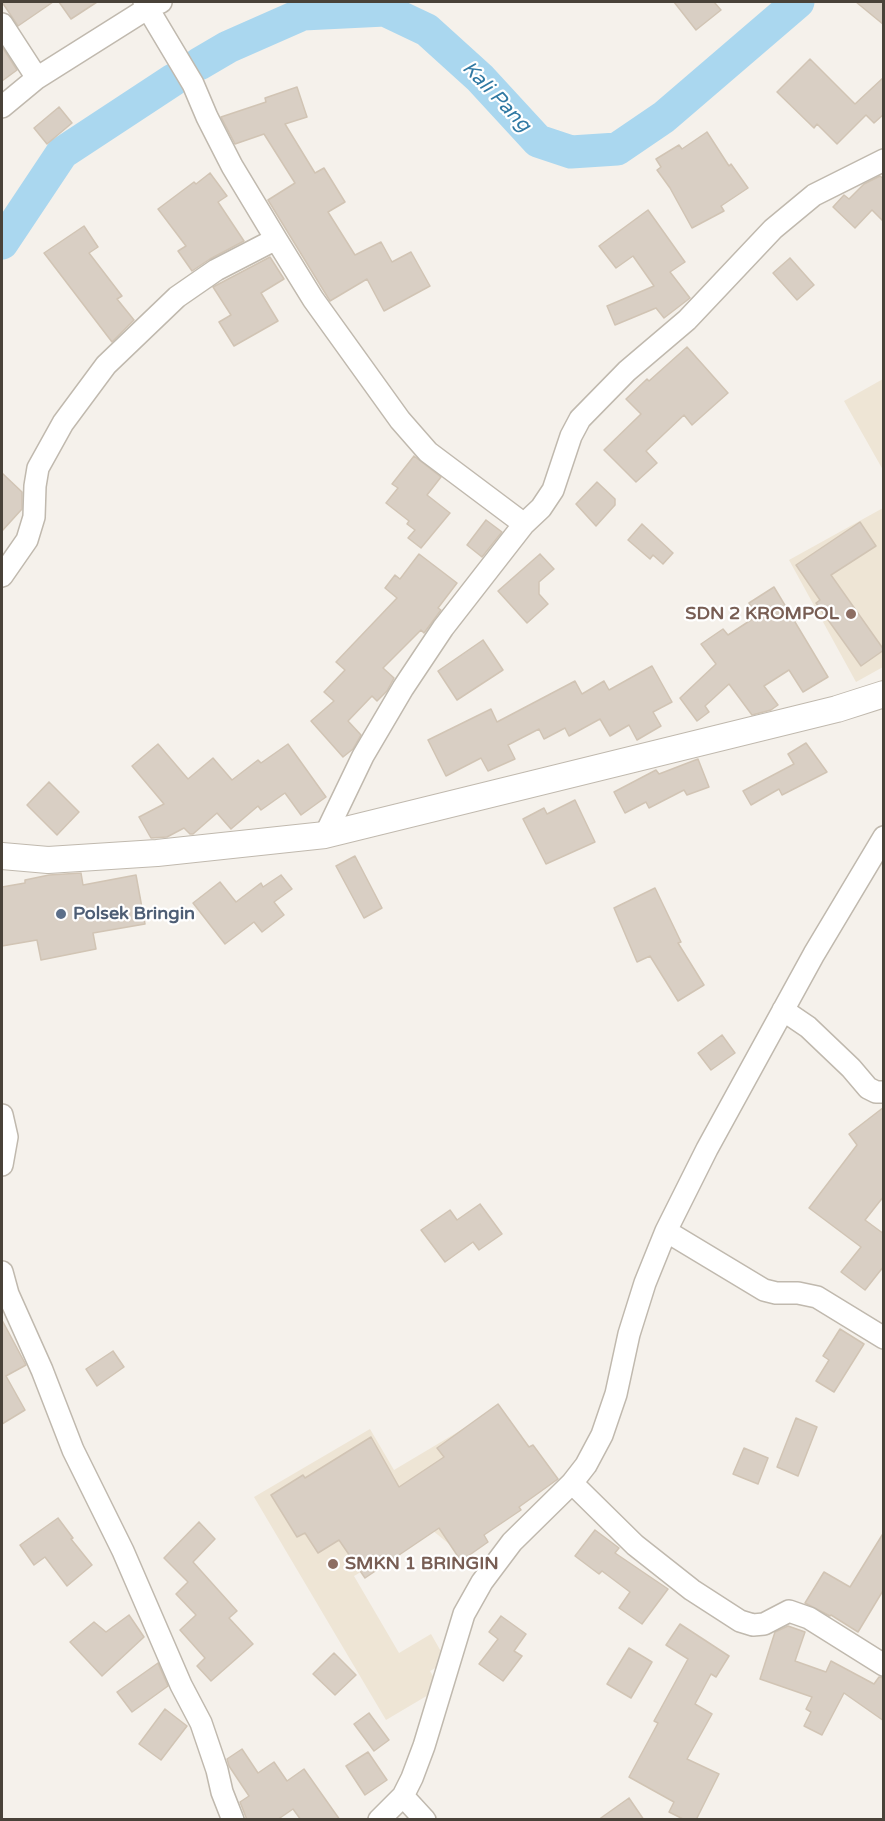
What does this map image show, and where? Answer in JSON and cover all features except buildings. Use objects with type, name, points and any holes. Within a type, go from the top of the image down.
[{"type":"street","points":[[2,106],[38,78],[151,4],[232,166],[313,299],[400,420],[428,452],[524,524]]},
{"type":"street","points":[[2,24],[38,78]]},
{"type":"street","points":[[325,835],[363,756],[403,688],[443,628],[524,524],[541,508],[553,490],[571,436],[580,419],[597,400],[687,320],[773,229],[814,195],[884,160]]},
{"type":"street","points":[[2,576],[27,540],[34,517],[38,468],[63,423],[106,365],[177,297],[216,270],[276,239]]},
{"type":"street","points":[[2,856],[48,860],[146,854],[325,835],[837,709],[884,694]]},
{"type":"street","points":[[379,1820],[403,1796],[424,1746],[464,1614],[482,1582],[512,1542],[572,1484],[586,1465],[602,1435],[616,1394],[629,1334],[645,1283],[666,1232],[706,1149],[814,954],[884,837]]},
{"type":"street","points":[[783,1010],[808,1028],[851,1068],[868,1088],[876,1092],[884,1092]]},
{"type":"street","points":[[2,1115],[7,1137],[2,1165]]},
{"type":"street","points":[[666,1232],[764,1290],[817,1297],[884,1338]]},
{"type":"street","points":[[2,1272],[5,1296],[42,1370],[73,1450],[123,1551],[181,1685],[201,1722],[233,1820]]},
{"type":"street","points":[[572,1484],[635,1545],[692,1590],[740,1621],[753,1625],[764,1624],[789,1611],[809,1618],[884,1665]]},
{"type":"street","points":[[403,1796],[425,1820]]},
{"type":"shaded area","points":[[883,379],[883,470],[844,401]]},
{"type":"shaded area","name":"SDN 2 KROMPOL","points":[[883,508],[883,667],[856,682],[789,560]]},
{"type":"shaded area","name":"SMKN 1 BRINGIN","points":[[488,1414],[460,1553],[432,1530],[354,1576],[399,1653],[431,1634],[447,1662],[430,1671],[440,1688],[386,1720],[254,1497],[370,1429],[394,1470]]},
{"type":"waterway","name":"Kali Pang","points":[[199,64],[228,47],[303,14],[385,10],[427,30],[480,78],[538,141],[571,152],[617,149],[664,117],[798,2]]},
{"type":"waterway","name":"Kali Pang","points":[[2,243],[62,153],[173,80]]},
{"type":"place","name":"SDN 2 KROMPOL","points":[[851,614]]},
{"type":"place","name":"Polsek Bringin","points":[[61,914]]},
{"type":"place","name":"SMKN 1 BRINGIN","points":[[333,1564]]}]
